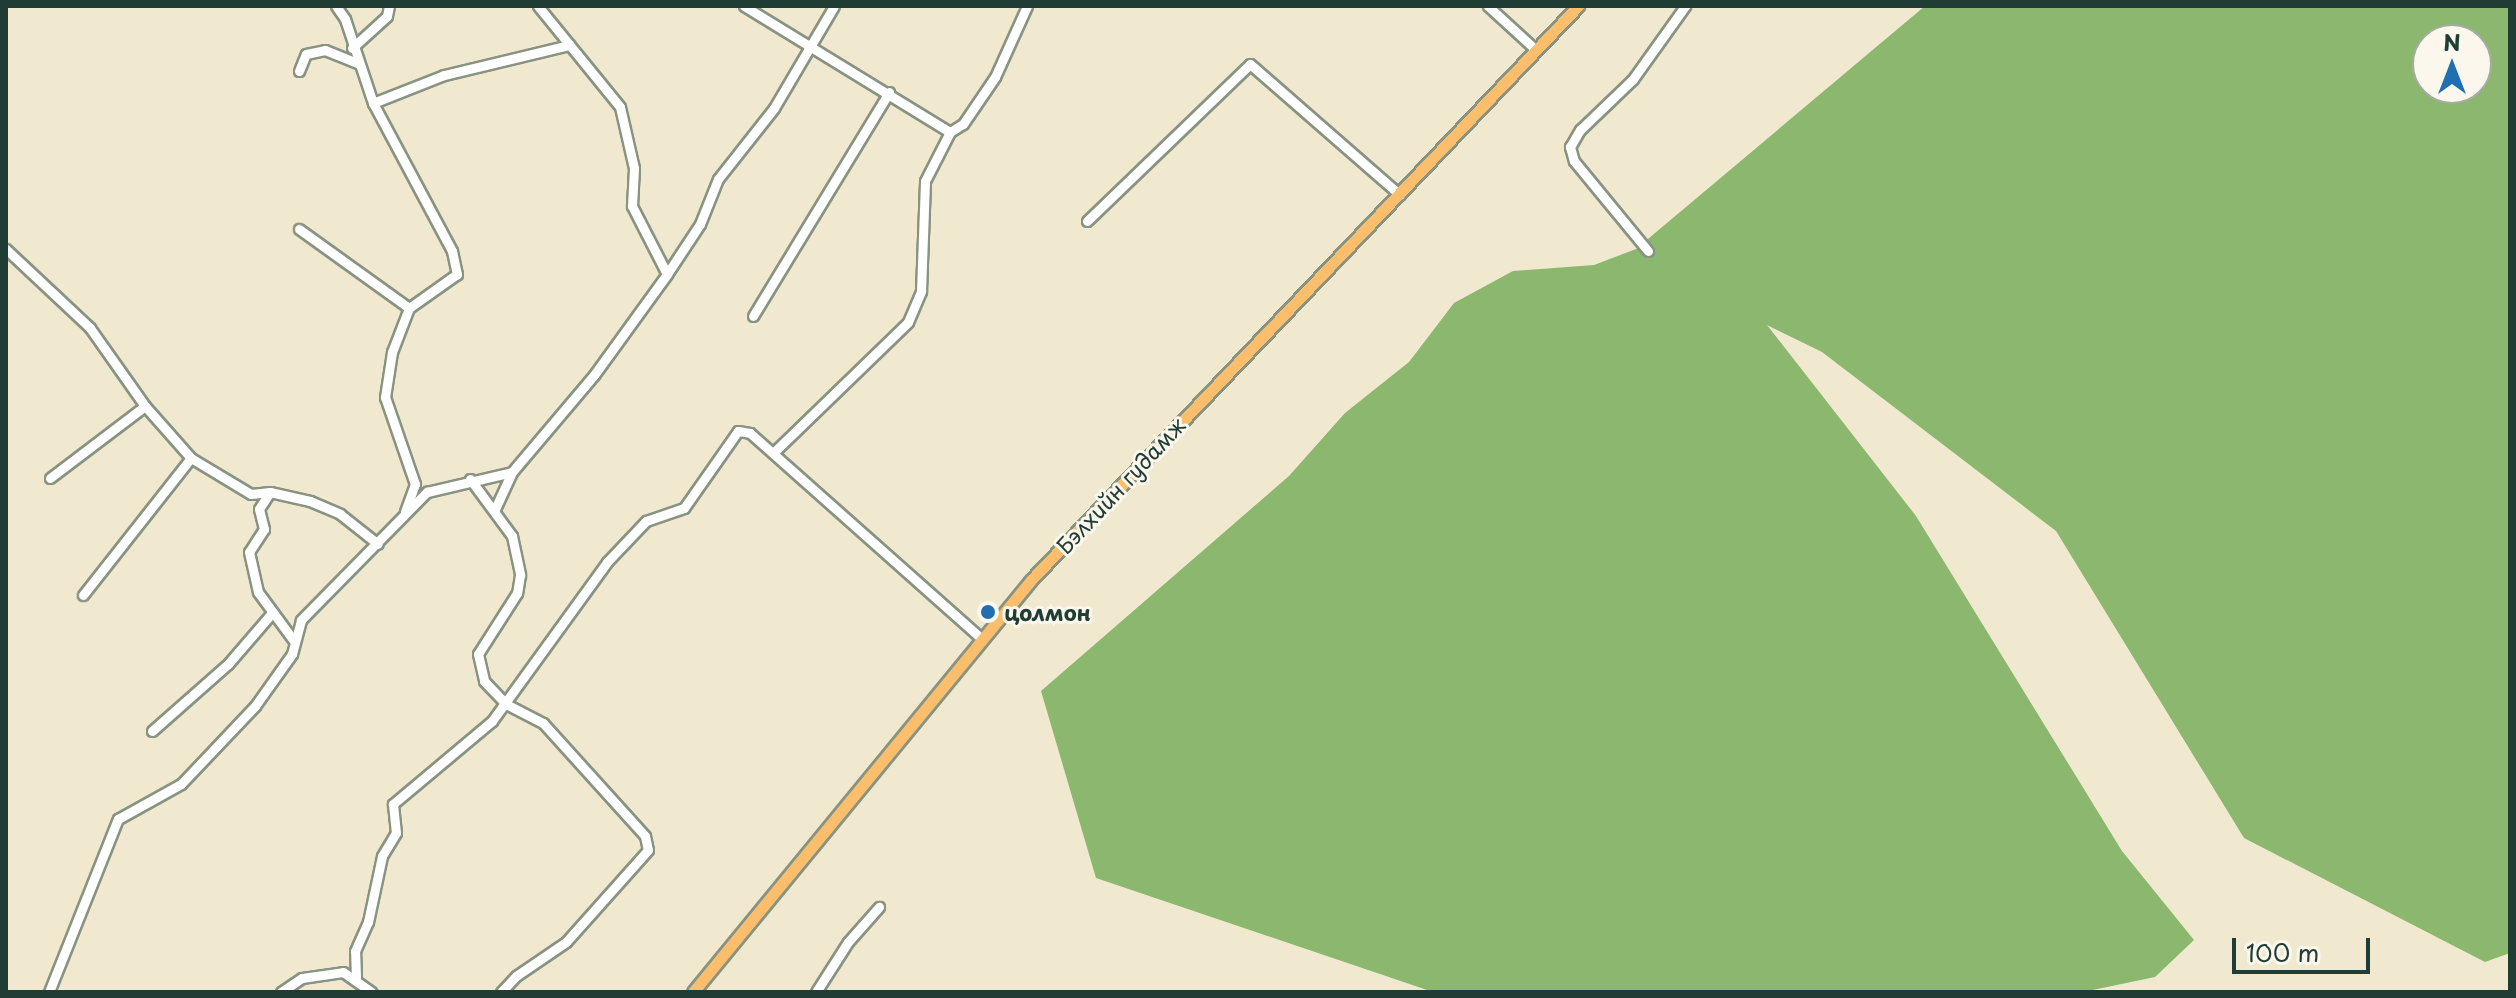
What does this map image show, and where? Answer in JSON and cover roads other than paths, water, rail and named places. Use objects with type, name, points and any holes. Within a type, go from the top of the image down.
[{"type":"main road","name":"Бэлхийн гудамж","points":[[693,992],[982,639],[1108,499],[1578,6]]},
{"type":"street","points":[[336,6],[373,103],[452,251],[457,274],[409,308],[392,352],[385,397],[415,484],[405,514]]},
{"type":"street","points":[[352,48],[387,16],[389,6]]},
{"type":"street","points":[[538,6],[620,107],[634,168],[632,206],[667,274]]},
{"type":"street","points":[[744,6],[805,48],[889,92],[950,132]]},
{"type":"street","points":[[495,509],[512,472],[594,375],[667,274],[700,224],[718,179],[774,108],[805,48],[834,6]]},
{"type":"street","points":[[773,453],[908,322],[921,291],[925,181],[950,132],[963,124],[995,77],[1027,6]]},
{"type":"street","points":[[1488,6],[1535,49]]},
{"type":"street","points":[[1648,251],[1574,161],[1570,147],[1580,130],[1633,79],[1685,6]]},
{"type":"street","points":[[373,103],[444,75],[569,45]]},
{"type":"street","points":[[299,71],[306,54],[325,50],[358,63]]},
{"type":"street","points":[[1087,221],[1250,64],[1400,195]]},
{"type":"street","points":[[753,316],[889,92]]},
{"type":"street","points":[[299,229],[409,308]]},
{"type":"street","points":[[6,249],[90,328],[145,406],[191,458],[233,487],[251,494],[270,492],[340,514],[378,544]]},
{"type":"street","points":[[50,478],[145,406]]},
{"type":"street","points":[[356,977],[355,951],[368,922],[382,856],[396,833],[393,804],[469,745],[506,704],[607,562],[646,521],[684,508],[730,435],[750,433],[982,639]]},
{"type":"street","points":[[83,595],[191,458]]},
{"type":"street","points":[[49,992],[118,819],[181,784],[255,706],[292,654],[301,620],[427,492],[470,479],[512,472]]},
{"type":"street","points":[[470,479],[512,536],[521,584],[480,648],[477,660],[484,681],[506,704],[543,723],[645,836],[648,850],[566,942],[501,992]]},
{"type":"street","points":[[270,492],[259,509],[264,529],[249,552],[258,592],[271,614],[294,641]]},
{"type":"street","points":[[152,731],[228,664],[271,614]]},
{"type":"street","points":[[816,992],[848,942],[879,907]]},
{"type":"street","points":[[281,992],[302,978],[343,972],[356,977],[372,992]]},
{"type":"place","name":"цолмон","points":[[988,612]]}]
